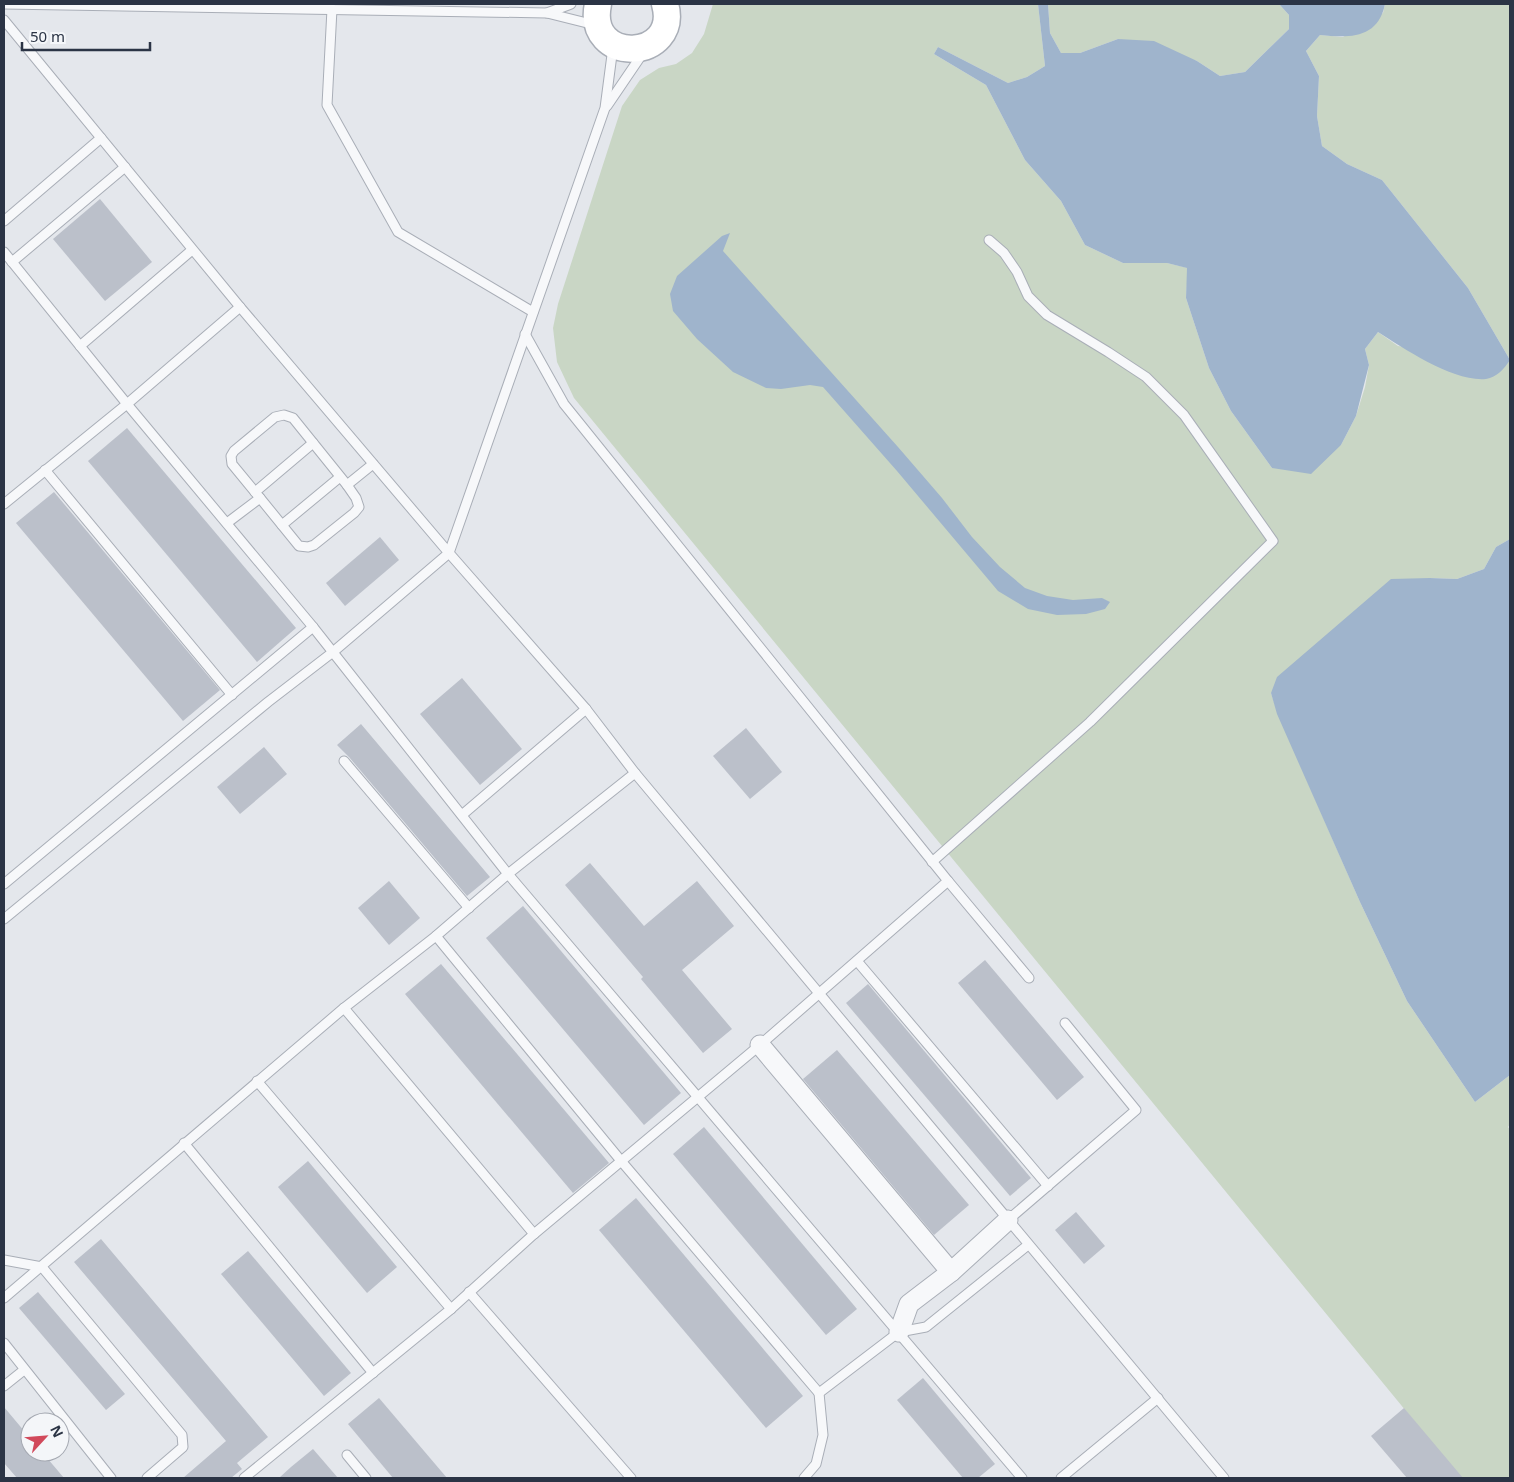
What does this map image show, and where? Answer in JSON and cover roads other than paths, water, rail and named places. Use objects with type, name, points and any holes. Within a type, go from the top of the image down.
[{"type":"street","points":[[603,25],[624,49],[636,50],[656,40],[663,32],[671,10]]},
{"type":"street","points":[[760,1045],[950,1272]]},
{"type":"street","points":[[899,1332],[909,1304],[950,1272],[1008,1220]]},
{"type":"lane","points":[[4,4],[547,13],[603,25],[606,108]]},
{"type":"lane","points":[[547,13],[571,4]]},
{"type":"lane","points":[[332,9],[327,105],[398,232],[533,312]]},
{"type":"lane","points":[[4,20],[240,307],[449,553],[586,709],[635,773],[1224,1478]]},
{"type":"lane","points":[[4,919],[268,702],[333,652],[449,553],[606,108],[647,46]]},
{"type":"lane","points":[[4,221],[101,138]]},
{"type":"lane","points":[[12,262],[125,167]]},
{"type":"lane","points":[[932,862],[1090,722],[1273,542],[1184,415],[1146,377],[1046,315],[1028,296],[1017,272],[1004,253],[989,240]]},
{"type":"lane","points":[[80,346],[192,250]]},
{"type":"lane","points":[[4,252],[127,404],[313,627],[508,874],[1022,1478]]},
{"type":"lane","points":[[4,504],[127,404],[240,307]]},
{"type":"lane","points":[[525,334],[564,404],[932,862],[1029,978]]},
{"type":"lane","points":[[284,415],[293,418],[340,477],[356,498],[358,508],[314,545],[308,547],[299,546],[232,464],[231,456],[234,451],[275,417],[284,415]]},
{"type":"lane","points":[[227,523],[313,443]]},
{"type":"lane","points":[[346,485],[373,464]]},
{"type":"lane","points":[[45,470],[232,696]]},
{"type":"lane","points":[[282,525],[340,477]]},
{"type":"lane","points":[[4,884],[313,627]]},
{"type":"lane","points":[[462,815],[586,709]]},
{"type":"lane","points":[[344,761],[469,908]]},
{"type":"lane","points":[[4,1298],[344,1008],[436,936],[508,874],[635,773]]},
{"type":"lane","points":[[244,1478],[450,1309],[534,1234],[760,1045],[948,881]]},
{"type":"lane","points":[[436,936],[622,1162],[819,1393],[823,1435],[816,1464],[804,1478]]},
{"type":"lane","points":[[857,961],[1048,1186]]},
{"type":"lane","points":[[344,1008],[534,1234]]},
{"type":"lane","points":[[1008,1220],[1136,1110],[1066,1024]]},
{"type":"lane","points":[[257,1081],[450,1309]]},
{"type":"lane","points":[[184,1143],[373,1373]]},
{"type":"lane","points":[[819,1393],[899,1332],[926,1326],[1028,1245]]},
{"type":"lane","points":[[4,1260],[42,1267],[182,1435],[183,1447],[148,1478]]},
{"type":"lane","points":[[468,1292],[631,1478]]},
{"type":"lane","points":[[4,1343],[111,1478]]},
{"type":"lane","points":[[4,1386],[24,1370]]},
{"type":"lane","points":[[1061,1478],[1158,1398]]},
{"type":"lane","points":[[346,1455],[366,1478]]},
{"type":"water","points":[[1038,4],[1048,4],[1050,33],[1061,53],[1080,53],[1118,39],[1154,41],[1197,61],[1220,76],[1245,72],[1289,29],[1289,15],[1279,4],[1385,4],[1381,16],[1369,30],[1351,36],[1320,35],[1306,51],[1319,76],[1317,116],[1322,146],[1347,164],[1382,180],[1468,288],[1510,360],[1500,372],[1490,378],[1473,379],[1444,370],[1378,332],[1365,349],[1369,365],[1356,416],[1341,445],[1311,474],[1272,468],[1231,411],[1209,368],[1186,298],[1187,268],[1167,263],[1123,263],[1085,245],[1061,201],[1025,160],[986,85],[934,54],[938,47],[1008,83],[1027,77],[1045,66]]},
{"type":"water","points":[[730,233],[723,251],[898,447],[942,498],[972,537],[1000,567],[1025,588],[1047,596],[1073,600],[1102,598],[1110,602],[1105,609],[1086,614],[1057,615],[1028,609],[998,591],[823,387],[810,385],[781,389],[766,388],[733,372],[697,339],[673,311],[670,294],[677,276],[722,236]]},
{"type":"water","points":[[1510,539],[1510,1075],[1475,1102],[1407,1001],[1360,902],[1277,714],[1271,693],[1277,677],[1391,579],[1457,579],[1484,569],[1496,547]]}]
